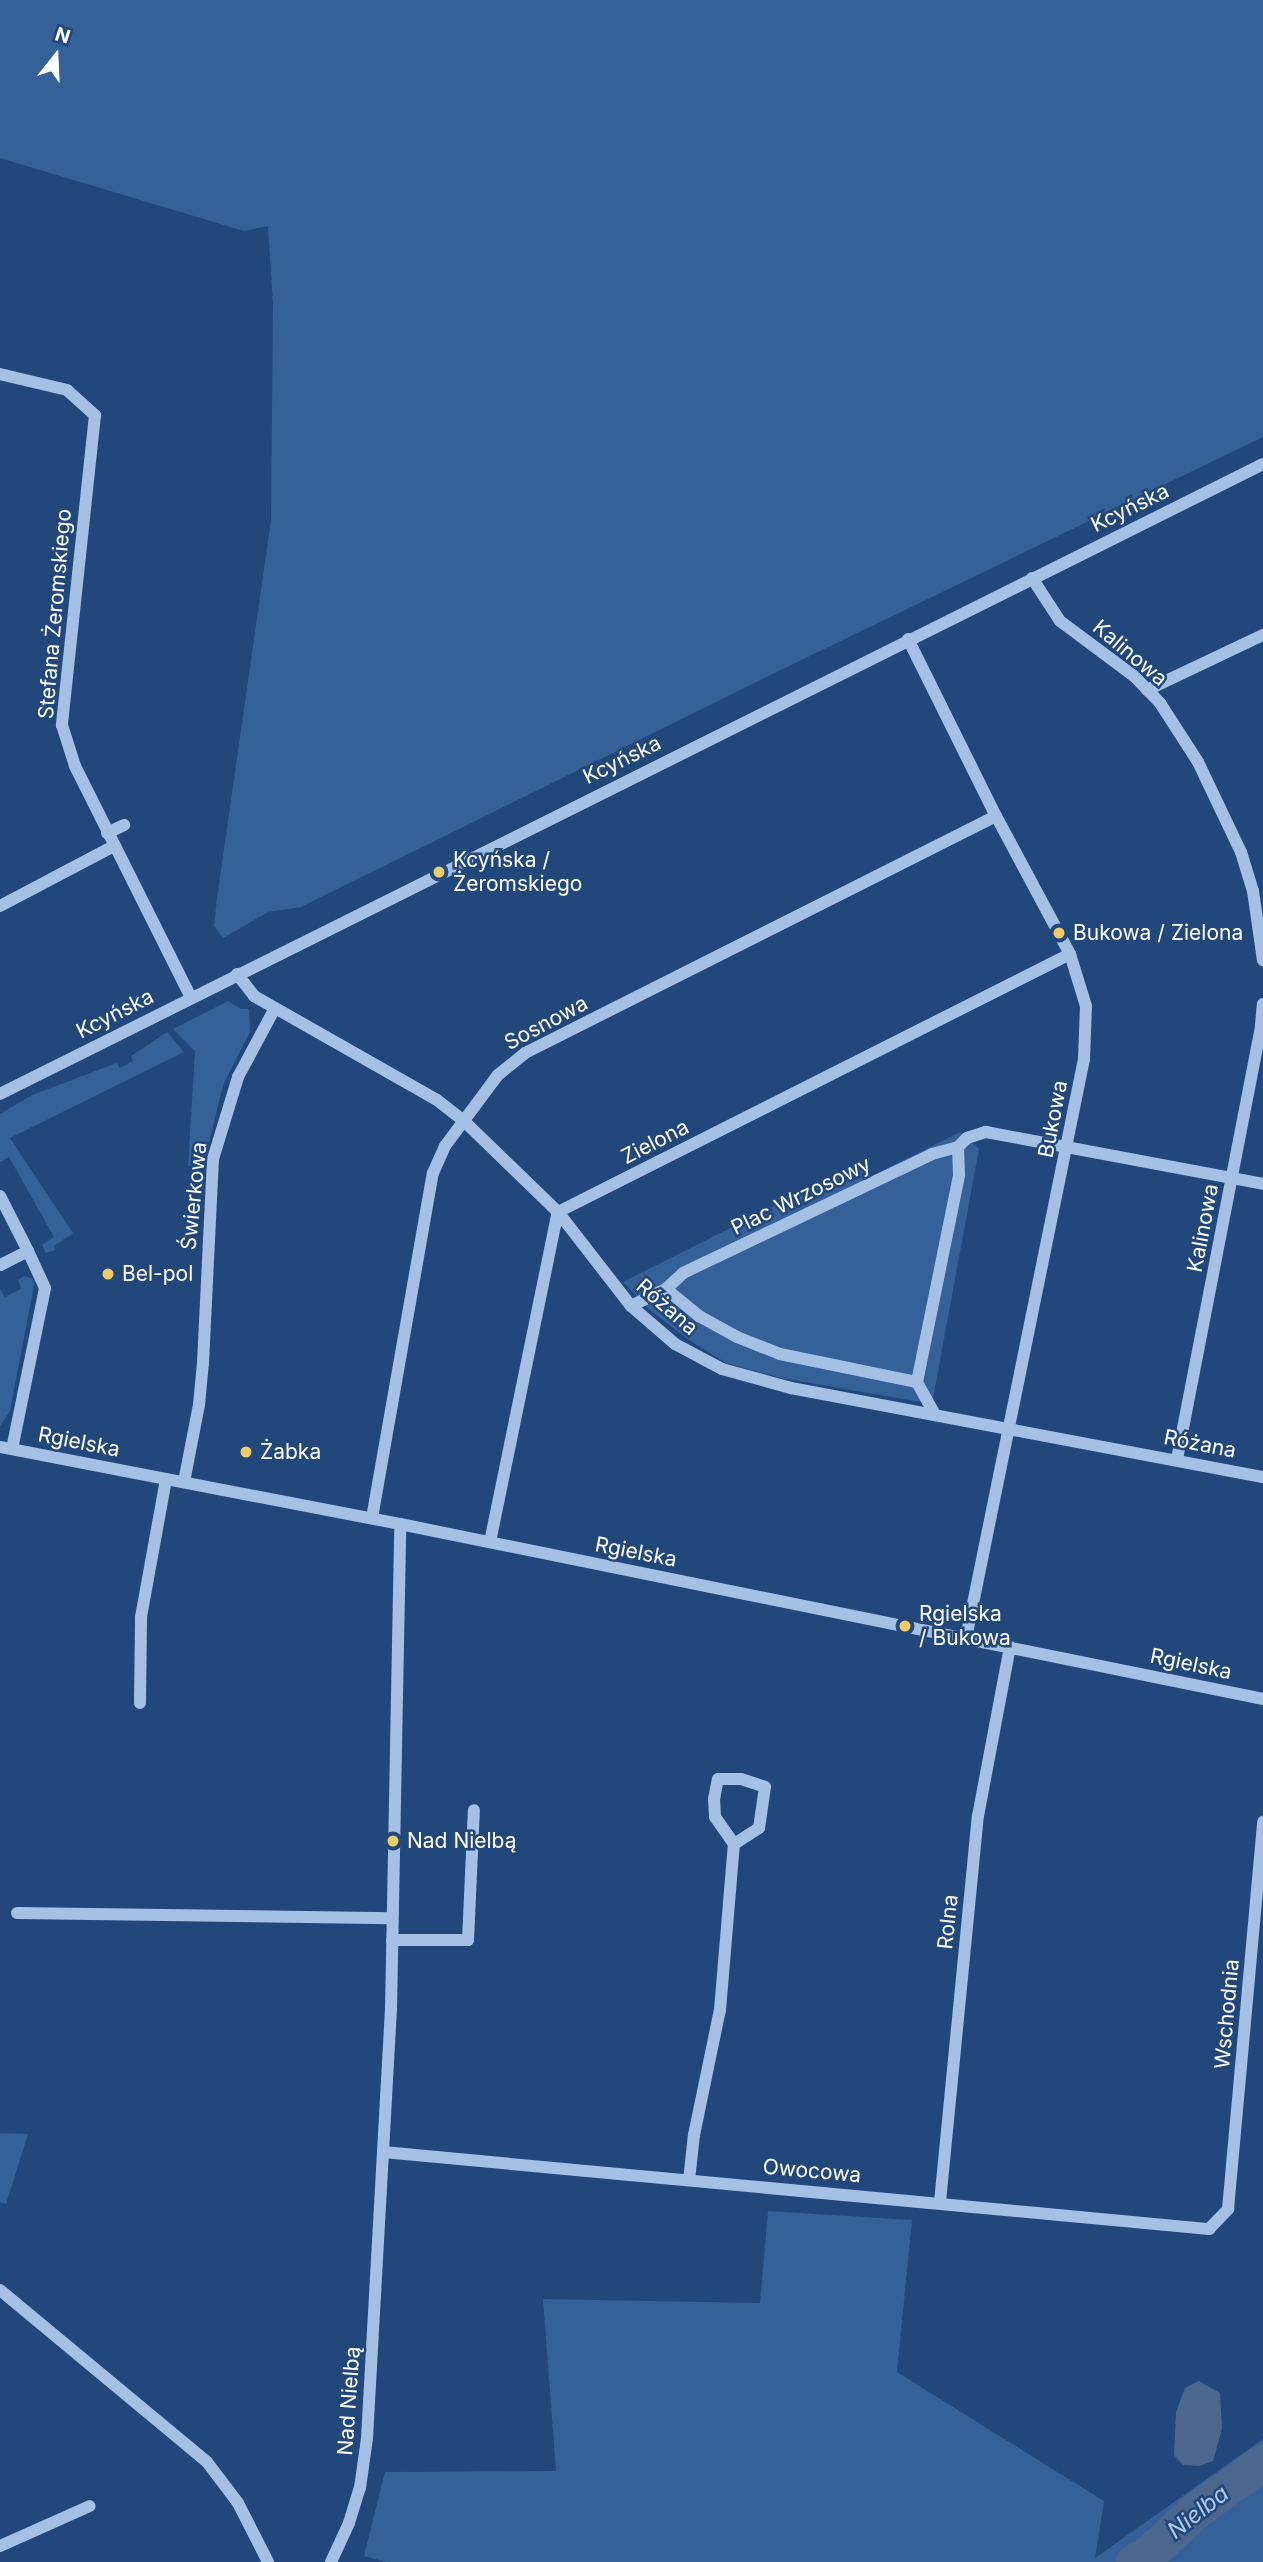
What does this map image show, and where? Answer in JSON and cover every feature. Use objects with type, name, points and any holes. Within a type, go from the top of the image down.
[{"type":"street","name":"Stefana Żeromskiego","points":[[0,374],[67,390],[95,415],[62,725],[66,744],[107,833],[191,998]]},
{"type":"street","name":"Kcyńska","points":[[0,1094],[1263,464]]},
{"type":"street","name":"Kalinowa","points":[[1032,578],[1060,621],[1147,690],[1173,721],[1198,762],[1241,852],[1254,891],[1263,960]]},
{"type":"street","points":[[1147,690],[1263,635]]},
{"type":"street","name":"Bukowa","points":[[908,639],[996,816],[1070,954],[1081,984],[1087,1032],[1011,1428],[966,1638]]},
{"type":"street","name":"Sosnowa","points":[[372,1518],[433,1173],[445,1146],[498,1075],[525,1053],[996,816]]},
{"type":"street","points":[[107,833],[124,825]]},
{"type":"street","points":[[0,906],[114,846]]},
{"type":"street","name":"Zielona","points":[[558,1212],[1070,954]]},
{"type":"street","name":"Różana","points":[[237,974],[254,996],[437,1100],[463,1120],[558,1212],[631,1306],[675,1343],[722,1369],[792,1388],[1263,1476]]},
{"type":"street","name":"Kalinowa","points":[[1177,1459],[1263,1003]]},
{"type":"street","name":"Świerkowa","points":[[184,1482],[199,1405],[203,1363],[214,1159],[238,1077],[275,1008]]},
{"type":"street","name":"Plac Wrzosowy","points":[[631,1306],[666,1289],[683,1273],[932,1154],[986,1132],[1263,1184]]},
{"type":"street","points":[[934,1413],[917,1382],[959,1175],[963,1143]]},
{"type":"street","points":[[0,1196],[45,1288],[6,1448]]},
{"type":"street","points":[[490,1542],[558,1212]]},
{"type":"street","points":[[0,1265],[28,1251]]},
{"type":"street","points":[[666,1289],[699,1316],[737,1337],[780,1354],[917,1382]]},
{"type":"street","name":"Rgielska","points":[[6,1448],[372,1518],[1263,1699]]},
{"type":"street","points":[[140,1703],[141,1617],[166,1479]]},
{"type":"street","name":"Nad Nielbą","points":[[331,2562],[349,2523],[363,2472],[383,2152],[392,1940],[401,1524]]},
{"type":"street","name":"Rolna","points":[[940,2202],[978,1816],[1010,1647]]},
{"type":"street","points":[[689,2180],[694,2135],[720,2010],[734,1844],[715,1817],[713,1800],[719,1779],[741,1779],[765,1787],[759,1828],[734,1844]]},
{"type":"street","points":[[392,1940],[468,1940],[474,1810]]},
{"type":"street","name":"Wschodnia","points":[[1228,2209],[1263,1822]]},
{"type":"street","points":[[17,1913],[392,1918]]},
{"type":"street","points":[[1249,1992],[1263,1995]]},
{"type":"street","name":"Owocowa","points":[[383,2152],[1209,2229],[1228,2209]]},
{"type":"street","points":[[0,2290],[207,2462],[238,2503],[268,2562]]},
{"type":"street","points":[[0,2546],[90,2506]]},
{"type":"shaded area","points":[[0,0],[1263,0],[1263,437],[787,667],[301,907],[268,912],[223,938],[214,926],[217,898],[271,520],[273,304],[268,226],[244,231],[0,158]]},
{"type":"shaded area","points":[[228,1001],[241,1009],[249,1009],[250,1032],[223,1085],[203,1167],[188,1166],[195,1051],[173,1029]]},
{"type":"shaded area","points":[[167,1032],[184,1052],[10,1138],[73,1233],[54,1246],[55,1250],[46,1253],[42,1245],[54,1237],[9,1157],[0,1162],[0,1114],[32,1095],[117,1063],[120,1068],[133,1061],[131,1056]]},
{"type":"shaded area","points":[[960,1132],[979,1149],[932,1404],[781,1378],[726,1363],[686,1338],[650,1310],[623,1282],[861,1162],[870,1177]]},
{"type":"shaded area","points":[[24,1276],[33,1279],[34,1285],[10,1411],[0,1426],[0,1289],[5,1297],[21,1289],[18,1280]]},
{"type":"shaded area","points":[[0,2133],[28,2134],[6,2204],[0,2202]]},
{"type":"shaded area","points":[[768,2211],[912,2220],[897,2372],[1104,2501],[1095,2558],[1263,2439],[1263,2562],[386,2562],[364,2556],[385,2472],[556,2471],[543,2299],[760,2303]]},
{"type":"shaded area","points":[[1199,2381],[1220,2393],[1222,2429],[1213,2461],[1199,2466],[1183,2465],[1174,2455],[1176,2412],[1185,2388]]},
{"type":"waterway","name":"Nielba","points":[[1134,2562],[1146,2556],[1196,2510],[1263,2462]]},
{"type":"place","name":"Kcyńska / Żeromskiego","points":[[439,872]]},
{"type":"place","name":"Bukowa / Zielona","points":[[1059,933]]},
{"type":"place","name":"Bel-pol","points":[[108,1274]]},
{"type":"place","name":"Żabka","points":[[246,1452]]},
{"type":"place","name":"Rgielska / Bukowa","points":[[905,1626]]},
{"type":"place","name":"Nad Nielbą","points":[[393,1841]]}]
